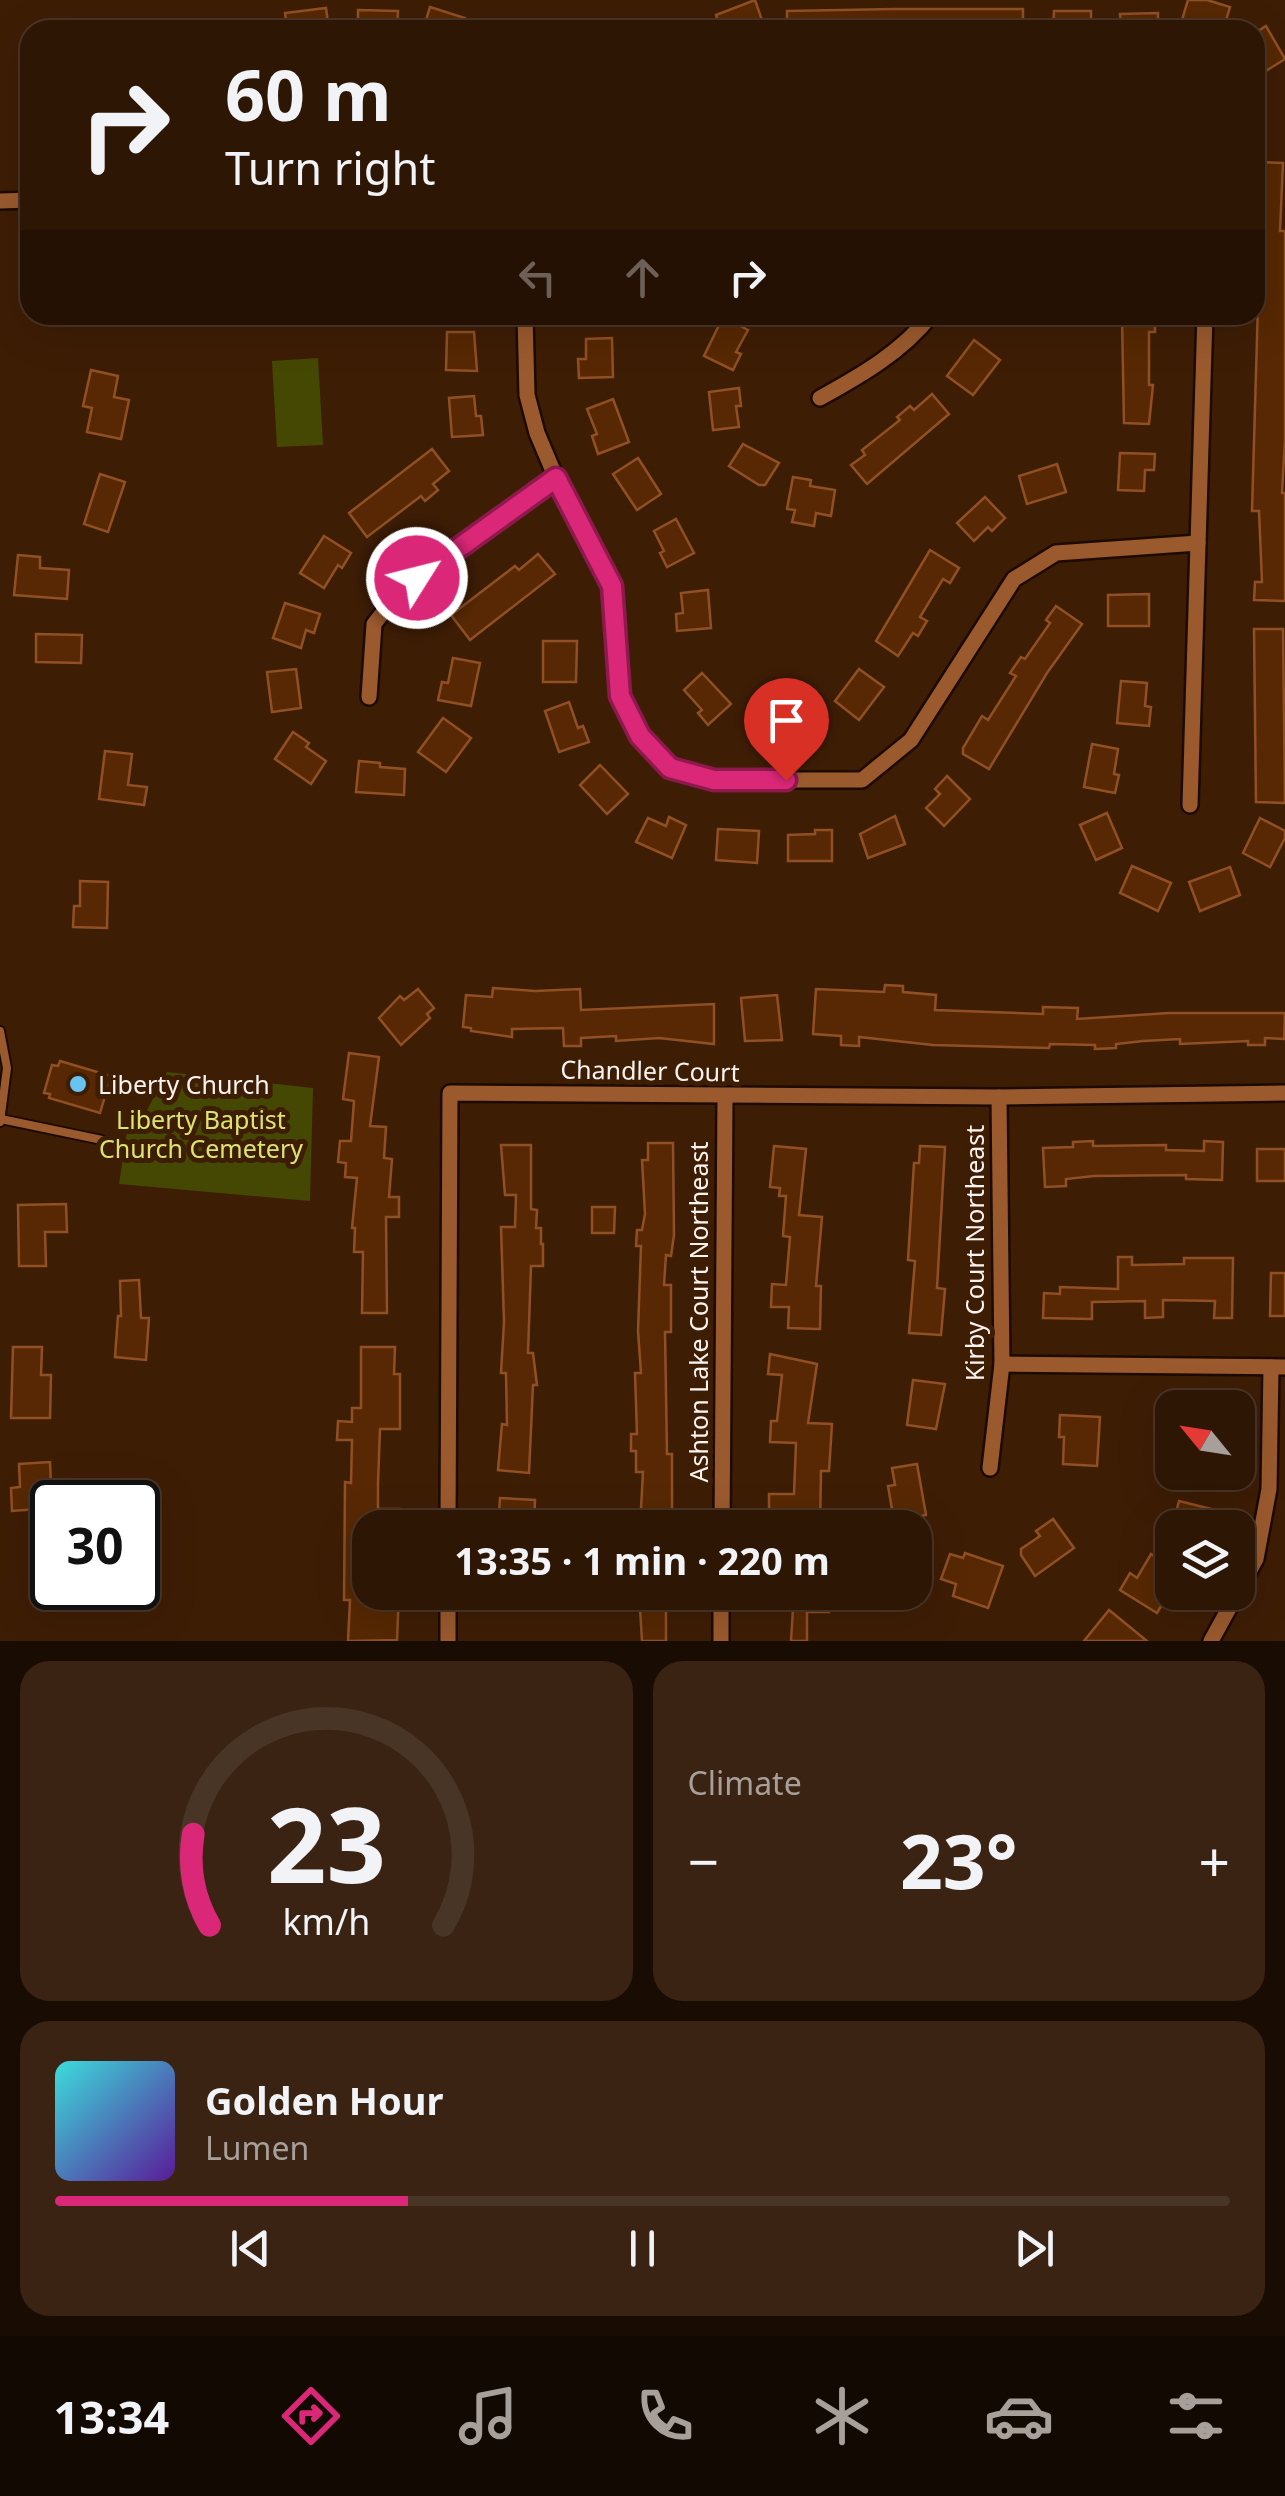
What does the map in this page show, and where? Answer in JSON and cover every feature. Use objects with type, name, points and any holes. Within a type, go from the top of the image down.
[{"type":"street","points":[[526,325],[527,396],[537,433],[612,586],[620,696],[640,736],[670,768],[714,780],[862,780],[911,740],[1014,579],[1056,552],[1198,544]]},
{"type":"street","points":[[820,398],[862,375],[921,325]]},
{"type":"street","points":[[1190,806],[1205,325]]},
{"type":"street","points":[[370,697],[374,624],[399,592],[556,478]]},
{"type":"street","name":"Chandler Court","points":[[448,1510],[450,1093],[998,1097],[1285,1092]]},
{"type":"street","name":"Ashton Lake Court Northeast","points":[[722,1510],[725,1097]]},
{"type":"street","name":"Kirby Court Northeast","points":[[990,1468],[1002,1364],[998,1097]]},
{"type":"street","points":[[1002,1364],[1278,1367],[1268,1489],[1256,1559],[1211,1641]]},
{"type":"street","points":[[448,1610],[448,1641]]},
{"type":"street","points":[[721,1610],[721,1641]]},
{"type":"lane","points":[[0,1031],[6,1068],[1,1120],[102,1140]]},
{"type":"green space","points":[[318,358],[323,445],[277,447],[272,361]]},
{"type":"green space","name":"Liberty Baptist Church Cemetery","points":[[167,1072],[313,1088],[310,1201],[119,1184],[128,1125],[144,1116]]},
{"type":"building","points":[[755,0],[762,20],[718,20],[716,15]]},
{"type":"building","points":[[1188,0],[1207,0],[1230,7],[1226,20],[1182,20]]},
{"type":"building","points":[[430,7],[465,18],[464,20],[426,20]]},
{"type":"building","points":[[326,8],[328,20],[286,20],[285,13]]},
{"type":"building","points":[[1023,9],[1023,20],[787,20],[787,11]]},
{"type":"building","points":[[358,10],[398,11],[398,20],[358,20]]},
{"type":"building","points":[[1054,11],[1091,11],[1091,20],[1054,20]]},
{"type":"building","points":[[1158,13],[1158,20],[1120,20],[1120,14]]},
{"type":"building","points":[[1265,27],[1285,59],[1265,72]]},
{"type":"building","points":[[1265,162],[1283,163],[1280,231],[1285,231],[1285,601],[1254,600],[1255,582],[1262,582],[1259,511],[1252,511],[1257,325],[1265,325]]},
{"type":"building","points":[[719,325],[738,325],[748,330],[736,352],[741,354],[733,370],[704,356]]},
{"type":"building","points":[[1122,325],[1155,325],[1155,332],[1149,332],[1149,385],[1153,385],[1149,424],[1124,423]]},
{"type":"building","points":[[447,332],[474,332],[477,371],[446,370]]},
{"type":"building","points":[[612,338],[613,377],[579,378],[578,359],[586,359],[586,339]]},
{"type":"building","points":[[974,340],[1000,360],[973,395],[947,376]]},
{"type":"building","points":[[91,370],[118,376],[114,397],[129,400],[121,439],[87,432],[92,408],[83,406]]},
{"type":"building","points":[[739,388],[739,427],[713,430],[709,392]]},
{"type":"building","points":[[932,394],[949,414],[867,484],[851,465],[865,455],[862,450],[900,420],[897,417],[910,406],[914,410]]},
{"type":"building","points":[[474,396],[483,435],[452,437],[449,398]]},
{"type":"building","points":[[613,399],[629,442],[598,454],[592,436],[597,434],[587,409]]},
{"type":"building","points":[[743,444],[779,463],[765,485],[729,466]]},
{"type":"building","points":[[432,449],[449,471],[433,484],[438,490],[425,501],[421,496],[367,537],[349,513]]},
{"type":"building","points":[[1120,453],[1155,454],[1154,470],[1145,470],[1144,491],[1118,490]]},
{"type":"building","points":[[638,458],[661,494],[637,510],[613,474]]},
{"type":"building","points":[[1057,464],[1066,492],[1027,504],[1019,476]]},
{"type":"building","points":[[100,474],[125,482],[108,532],[84,524]]},
{"type":"building","points":[[793,477],[811,480],[810,486],[835,490],[831,516],[816,513],[814,526],[792,522],[795,510],[787,509]]},
{"type":"building","points":[[985,497],[1005,518],[974,541],[957,523]]},
{"type":"building","points":[[676,519],[694,553],[667,567],[654,531]]},
{"type":"building","points":[[324,536],[351,553],[324,588],[300,573]]},
{"type":"building","points":[[930,550],[959,568],[950,583],[943,579],[920,617],[927,621],[918,636],[913,633],[898,656],[876,641]]},
{"type":"building","points":[[538,554],[555,574],[470,640],[451,615],[515,566],[519,570]]},
{"type":"building","points":[[18,555],[40,557],[40,568],[69,570],[67,599],[14,595]]},
{"type":"building","points":[[708,590],[711,628],[677,631],[676,614],[683,613],[681,593]]},
{"type":"building","points":[[1149,594],[1149,626],[1108,626],[1108,595]]},
{"type":"building","points":[[285,603],[320,614],[314,633],[306,630],[301,648],[273,638]]},
{"type":"building","points":[[1056,606],[1082,624],[1047,673],[989,769],[963,754],[963,748],[982,716],[988,720],[1016,676],[1010,673],[1050,623],[1046,620]]},
{"type":"building","points":[[1254,629],[1283,629],[1285,803],[1256,802]]},
{"type":"building","points":[[36,634],[82,635],[81,663],[36,662]]},
{"type":"building","points":[[543,641],[577,641],[576,682],[543,682]]},
{"type":"building","points":[[453,658],[480,663],[471,706],[438,700],[442,682],[448,683]]},
{"type":"building","points":[[296,669],[301,708],[272,712],[267,672]]},
{"type":"building","points":[[859,669],[884,687],[859,720],[835,701]]},
{"type":"building","points":[[702,673],[731,704],[708,725],[698,713],[702,710],[684,690]]},
{"type":"building","points":[[1121,681],[1147,683],[1145,706],[1151,707],[1149,726],[1117,723]]},
{"type":"building","points":[[807,699],[808,730],[771,727],[770,701]]},
{"type":"building","points":[[569,702],[578,728],[583,726],[589,742],[559,752],[545,711]]},
{"type":"building","points":[[443,718],[471,738],[446,772],[418,752]]},
{"type":"building","points":[[293,732],[326,761],[311,784],[275,759]]},
{"type":"building","points":[[1092,744],[1118,749],[1115,793],[1084,787]]},
{"type":"building","points":[[105,751],[132,754],[128,785],[147,787],[144,805],[99,799]]},
{"type":"building","points":[[359,761],[405,769],[404,795],[356,792]]},
{"type":"building","points":[[600,765],[628,794],[607,814],[580,785]]},
{"type":"building","points":[[947,776],[970,799],[944,826],[926,808],[940,794],[935,789]]},
{"type":"building","points":[[1107,813],[1122,848],[1096,860],[1080,825]]},
{"type":"building","points":[[895,816],[905,844],[868,858],[860,834]]},
{"type":"building","points":[[669,817],[686,825],[672,858],[636,842],[648,818],[666,826]]},
{"type":"building","points":[[1260,818],[1285,831],[1270,867],[1243,853]]},
{"type":"building","points":[[718,829],[759,831],[757,863],[716,860]]},
{"type":"building","points":[[815,830],[832,830],[832,861],[788,861],[788,835],[815,834]]},
{"type":"building","points":[[1132,866],[1171,883],[1158,911],[1120,893]]},
{"type":"building","points":[[1230,867],[1240,895],[1200,911],[1189,882]]},
{"type":"building","points":[[80,881],[108,882],[107,928],[73,927],[74,906],[80,906]]},
{"type":"building","points":[[885,985],[903,986],[903,992],[936,995],[935,1010],[1043,1014],[1043,1007],[1078,1008],[1077,1019],[1169,1013],[1285,1013],[1284,1039],[1265,1038],[1265,1045],[1248,1045],[1248,1041],[1180,1044],[1180,1039],[1095,1049],[1095,1045],[933,1045],[859,1037],[859,1046],[841,1045],[841,1036],[813,1034],[816,989],[884,992]]},
{"type":"building","points":[[493,988],[580,989],[581,1010],[714,1004],[714,1044],[659,1038],[616,1041],[616,1036],[581,1038],[581,1046],[564,1046],[563,1028],[512,1029],[512,1037],[463,1027],[466,995],[492,997]]},
{"type":"building","points":[[418,989],[434,1008],[427,1014],[430,1018],[401,1045],[379,1018],[400,996],[404,1000]]},
{"type":"building","points":[[777,995],[782,1040],[745,1041],[741,998]]},
{"type":"building","points":[[349,1053],[379,1057],[370,1126],[386,1127],[384,1158],[392,1159],[389,1197],[399,1197],[399,1217],[386,1217],[387,1313],[362,1313],[363,1252],[354,1252],[352,1228],[357,1178],[345,1177],[346,1163],[338,1162],[340,1141],[351,1141],[354,1101],[343,1099]]},
{"type":"building","name":"Liberty Church","points":[[60,1061],[111,1076],[100,1113],[49,1098],[50,1094],[44,1093],[52,1065],[58,1066]]},
{"type":"building","points":[[1093,1141],[1093,1146],[1166,1145],[1166,1150],[1204,1151],[1204,1141],[1223,1142],[1222,1180],[1186,1179],[1186,1175],[1094,1176],[1066,1179],[1066,1186],[1045,1187],[1043,1148],[1073,1147],[1073,1142]]},
{"type":"building","points":[[648,1143],[673,1143],[674,1235],[671,1256],[666,1255],[664,1285],[671,1285],[671,1332],[665,1332],[672,1510],[641,1510],[643,1472],[636,1472],[636,1451],[631,1451],[631,1434],[637,1434],[635,1373],[641,1373],[641,1246],[636,1246],[637,1230],[642,1230],[645,1214],[642,1160],[648,1160]]},
{"type":"building","points":[[501,1145],[531,1145],[531,1209],[537,1210],[536,1228],[541,1228],[543,1244],[543,1266],[531,1266],[528,1353],[533,1353],[537,1385],[533,1385],[529,1473],[498,1470],[502,1424],[507,1425],[506,1373],[501,1373],[501,1227],[515,1227],[516,1195],[505,1195]]},
{"type":"building","points":[[774,1146],[806,1149],[799,1215],[822,1217],[816,1286],[821,1286],[820,1329],[788,1328],[789,1307],[771,1307],[772,1284],[786,1285],[790,1237],[783,1236],[786,1196],[779,1196],[780,1188],[770,1187]]},
{"type":"building","points":[[920,1146],[945,1147],[937,1288],[945,1289],[941,1335],[909,1333],[915,1261],[908,1260],[914,1163],[919,1163]]},
{"type":"building","points":[[1257,1149],[1285,1149],[1285,1181],[1257,1181]]},
{"type":"building","points":[[66,1204],[67,1232],[45,1232],[46,1266],[19,1266],[18,1205]]},
{"type":"building","points":[[592,1207],[615,1207],[614,1233],[592,1233]]},
{"type":"building","points":[[1118,1257],[1132,1257],[1132,1265],[1184,1264],[1184,1258],[1233,1258],[1232,1318],[1214,1318],[1215,1301],[1163,1300],[1163,1317],[1145,1318],[1145,1301],[1092,1302],[1092,1319],[1043,1318],[1044,1293],[1060,1294],[1060,1287],[1118,1289]]},
{"type":"building","points":[[1271,1273],[1285,1273],[1285,1316],[1270,1316]]},
{"type":"building","points":[[139,1280],[141,1318],[149,1318],[146,1360],[115,1357],[121,1316],[120,1281]]},
{"type":"building","points":[[13,1347],[42,1347],[41,1375],[51,1375],[50,1418],[11,1418]]},
{"type":"building","points":[[361,1347],[395,1347],[394,1374],[400,1374],[400,1429],[380,1429],[378,1509],[400,1510],[352,1510],[352,1610],[398,1610],[397,1640],[348,1641],[350,1600],[344,1600],[345,1482],[351,1483],[352,1440],[337,1440],[338,1421],[352,1422],[352,1408],[361,1408]]},
{"type":"building","points":[[770,1354],[817,1364],[808,1423],[832,1424],[829,1471],[821,1471],[820,1510],[769,1510],[769,1494],[794,1494],[796,1443],[770,1442],[771,1421],[777,1421],[782,1375],[768,1374]]},
{"type":"building","points":[[913,1380],[945,1384],[936,1429],[907,1425]]},
{"type":"building","points":[[1060,1415],[1100,1417],[1097,1466],[1063,1464]]},
{"type":"building","points":[[50,1462],[51,1480],[30,1480],[30,1510],[12,1511],[11,1488],[20,1487],[19,1464]]},
{"type":"building","points":[[917,1464],[925,1510],[892,1510],[888,1486],[895,1485],[892,1468]]},
{"type":"building","points":[[500,1498],[535,1500],[535,1510],[499,1510]]},
{"type":"building","points":[[1179,1501],[1211,1509],[1211,1510],[1177,1510]]},
{"type":"building","points":[[1053,1519],[1074,1548],[1035,1576],[1021,1549],[1040,1536],[1036,1531]]},
{"type":"building","points":[[965,1553],[1003,1566],[988,1608],[953,1596],[956,1584],[941,1579],[950,1554],[963,1558]]},
{"type":"building","points":[[1151,1554],[1155,1556],[1157,1613],[1120,1590],[1130,1573],[1137,1578]]},
{"type":"building","points":[[640,1610],[666,1610],[666,1641],[642,1641]]},
{"type":"building","points":[[793,1610],[829,1610],[807,1612],[807,1641],[791,1641]]},
{"type":"building","points":[[1109,1610],[1147,1641],[1084,1641]]},
{"type":"place","name":"Liberty Church","points":[[78,1084]]},
{"type":"route","points":[[417,578],[556,478],[612,586],[620,696],[640,736],[670,768],[714,780],[786,780]]}]
